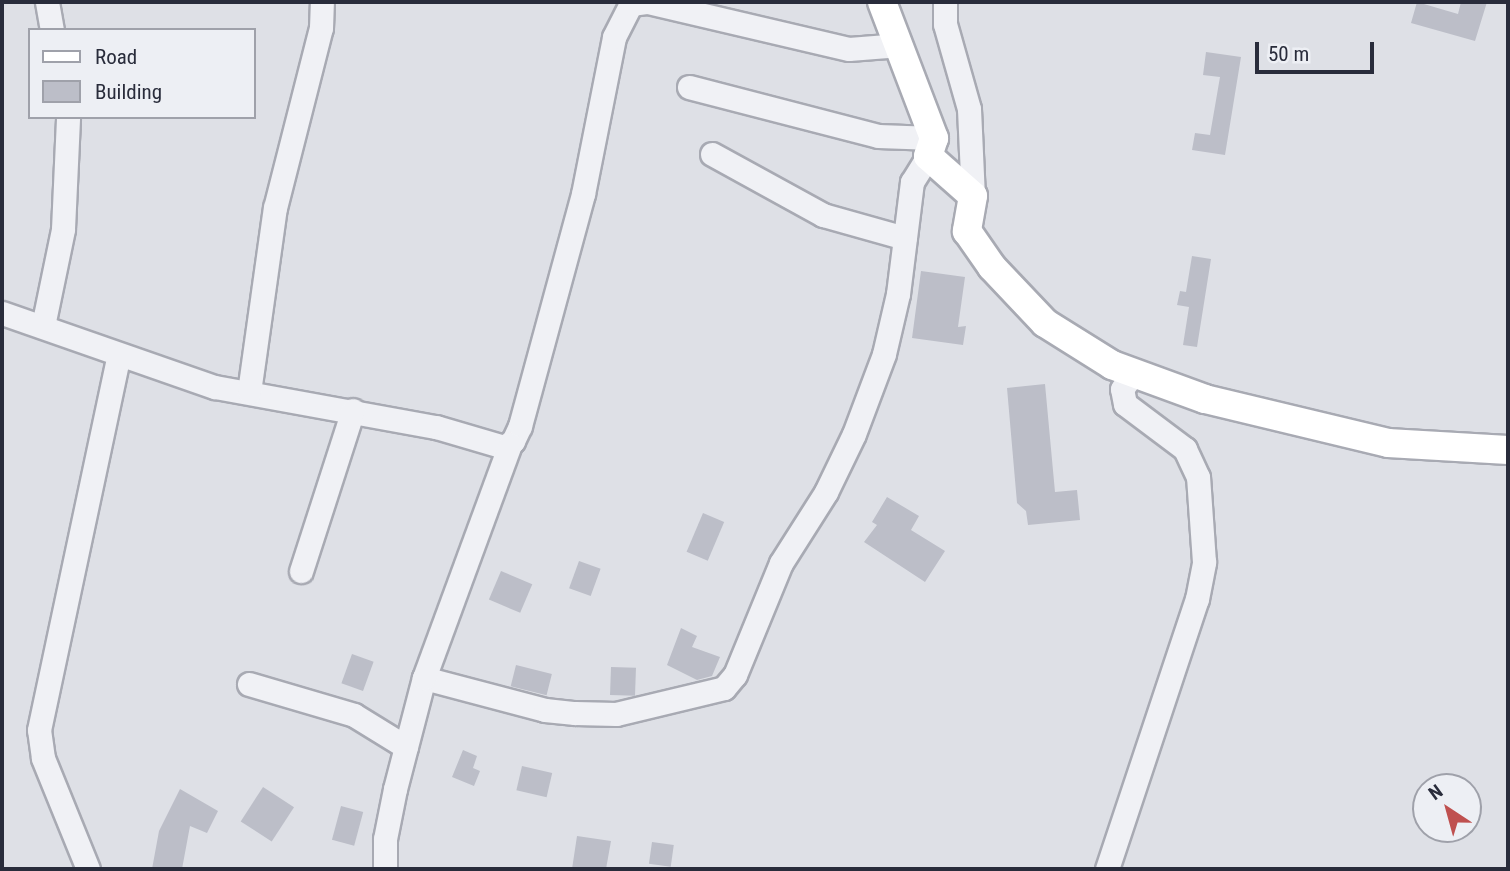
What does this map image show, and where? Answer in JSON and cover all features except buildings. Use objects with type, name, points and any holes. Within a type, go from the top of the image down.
[{"type":"main road","points":[[882,2],[900,46],[931,147],[973,196],[967,231],[1014,293],[1045,323],[1133,374],[1205,399],[1388,443],[1508,450]]},
{"type":"street","points":[[47,2],[52,28]]},
{"type":"street","points":[[249,392],[275,208],[321,28],[322,2]]},
{"type":"street","points":[[385,869],[385,839],[424,678],[510,444],[520,426],[583,194],[614,37],[631,3],[648,2],[849,49],[900,46]]},
{"type":"street","points":[[945,2],[945,24],[969,109],[973,196]]},
{"type":"street","points":[[424,678],[545,710],[575,713],[616,714],[724,688],[735,675],[782,562],[826,492],[854,434],[884,354],[912,182],[931,147],[878,136],[690,87]]},
{"type":"street","points":[[43,326],[63,229],[68,119]]},
{"type":"street","points":[[712,154],[823,215],[905,238]]},
{"type":"street","points":[[2,313],[215,387],[436,427],[498,448],[510,444]]},
{"type":"street","points":[[88,869],[43,758],[39,730],[119,354]]},
{"type":"street","points":[[1107,869],[1197,599],[1204,562],[1198,477],[1185,449],[1125,404],[1122,389],[1133,374]]},
{"type":"street","points":[[301,571],[352,410]]},
{"type":"street","points":[[249,684],[354,715],[406,747]]}]
